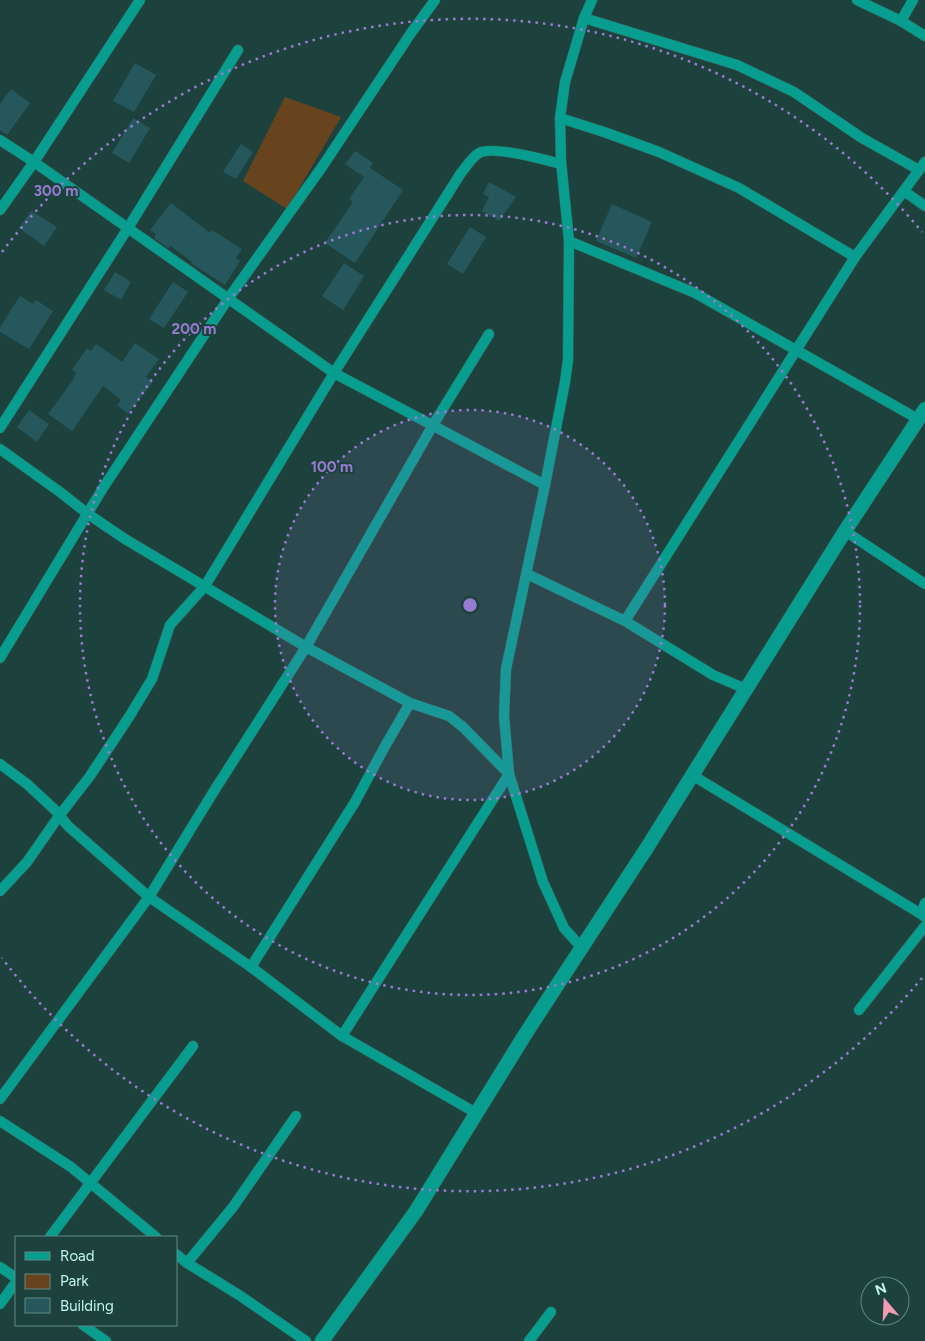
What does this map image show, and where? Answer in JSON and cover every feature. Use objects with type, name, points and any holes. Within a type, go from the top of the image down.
[{"type":"street","points":[[0,210],[34,162],[140,0]]},
{"type":"street","points":[[0,658],[103,488],[228,299],[322,167],[435,0]]},
{"type":"street","points":[[581,948],[564,928],[547,890],[509,774],[504,716],[506,669],[545,485],[568,360],[569,241],[560,118],[565,82],[584,18],[592,0]]},
{"type":"street","points":[[857,0],[901,21],[925,36]]},
{"type":"street","points":[[901,21],[912,0]]},
{"type":"street","points":[[584,18],[737,65],[794,92],[862,138],[922,166],[856,257],[625,621]]},
{"type":"street","points":[[0,428],[128,228],[238,50]]},
{"type":"street","points":[[560,118],[659,152],[739,188],[856,257]]},
{"type":"street","points":[[0,140],[334,373],[545,485]]},
{"type":"street","points":[[0,891],[27,862],[106,753],[152,679],[170,625],[205,586],[334,373],[461,174],[480,152],[489,150],[562,164]]},
{"type":"street","points":[[904,191],[925,206]]},
{"type":"street","points":[[322,1341],[416,1211],[476,1112],[648,846],[845,531],[923,415],[797,351],[695,293],[569,241]]},
{"type":"street","points":[[0,1099],[149,897],[229,766],[306,647],[433,425],[489,334]]},
{"type":"street","points":[[0,449],[125,539],[306,647],[410,703],[448,716],[463,727],[509,774]]},
{"type":"street","points":[[845,531],[925,584]]},
{"type":"street","points":[[527,574],[625,621],[713,675],[746,689]]},
{"type":"street","points":[[251,967],[354,802],[410,703]]},
{"type":"street","points":[[0,764],[27,784],[68,826],[149,897],[251,967],[342,1036],[476,1112]]},
{"type":"street","points":[[342,1036],[509,774]]},
{"type":"street","points":[[692,775],[923,916],[925,903]]},
{"type":"street","points":[[859,1010],[925,926]]},
{"type":"street","points":[[51,1236],[193,1046]]},
{"type":"street","points":[[188,1263],[233,1206],[296,1116]]},
{"type":"street","points":[[0,1121],[71,1167],[155,1236]]},
{"type":"street","points":[[178,1256],[306,1341]]},
{"type":"street","points":[[0,1266],[15,1279]]},
{"type":"street","points":[[0,1304],[15,1282]]},
{"type":"street","points":[[529,1341],[552,1312]]},
{"type":"street","points":[[84,1326],[106,1341]]},
{"type":"green space","points":[[285,97],[341,117],[287,209],[243,181]]},
{"type":"building","points":[[135,63],[156,75],[134,112],[113,101]]},
{"type":"building","points":[[11,89],[30,103],[7,135],[0,130],[0,104]]},
{"type":"building","points":[[133,118],[150,128],[129,163],[112,153]]},
{"type":"building","points":[[241,144],[253,152],[236,179],[223,172]]},
{"type":"building","points":[[355,151],[373,163],[370,168],[403,190],[355,263],[325,243],[353,202],[349,199],[364,177],[345,164]]},
{"type":"building","points":[[489,182],[516,197],[499,221],[482,211],[489,197],[483,194]]},
{"type":"building","points":[[171,203],[210,233],[212,230],[242,249],[236,258],[240,261],[225,285],[191,263],[171,246],[168,248],[154,238],[156,234],[150,230]]},
{"type":"building","points":[[612,204],[652,222],[636,258],[596,241]]},
{"type":"building","points":[[31,211],[57,227],[44,246],[19,228]]},
{"type":"building","points":[[470,227],[486,237],[463,274],[447,264]]},
{"type":"building","points":[[344,263],[364,276],[343,310],[322,296]]},
{"type":"building","points":[[115,272],[131,282],[121,300],[104,290]]},
{"type":"building","points":[[173,282],[188,292],[164,328],[149,319]]},
{"type":"building","points":[[20,296],[33,304],[36,300],[53,311],[29,349],[0,332],[0,327]]},
{"type":"building","points":[[135,343],[159,359],[146,377],[153,382],[128,414],[117,405],[121,400],[103,386],[72,431],[48,414],[73,380],[76,372],[72,370],[87,348],[91,351],[96,344],[122,362]]},
{"type":"building","points":[[29,410],[49,424],[37,442],[17,427]]}]
